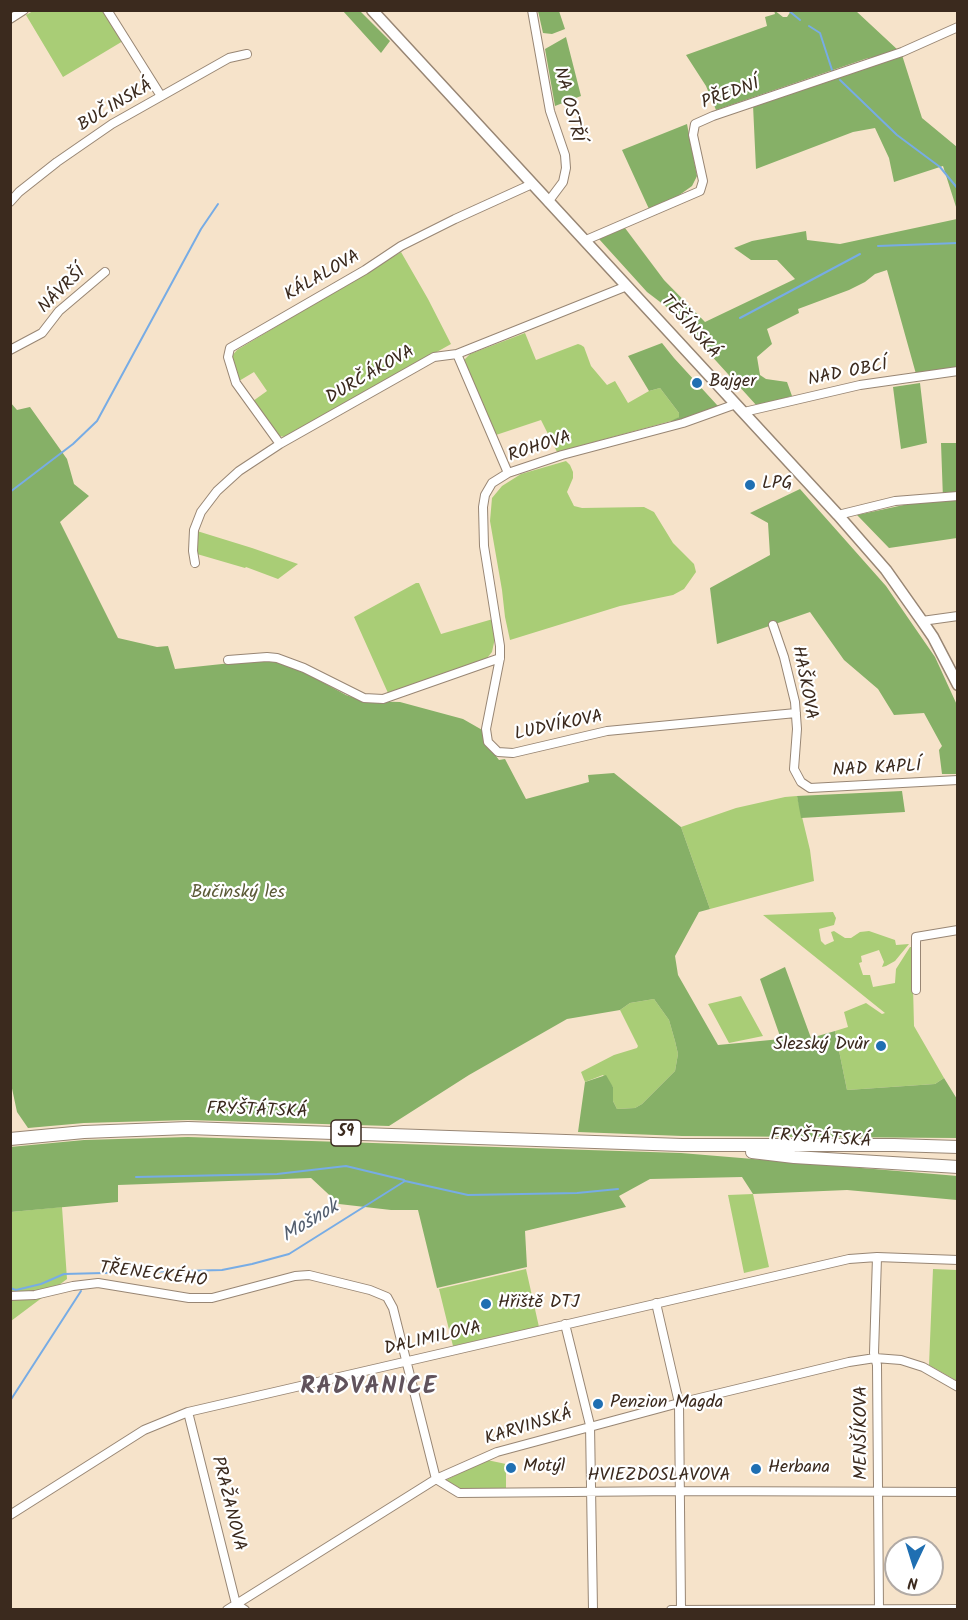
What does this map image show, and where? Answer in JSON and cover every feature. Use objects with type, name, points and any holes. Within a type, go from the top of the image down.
[{"type":"main road","name":"TĚŠÍNSKÁ","points":[[372,10],[548,202],[586,240],[886,570],[933,637],[957,686]]},
{"type":"main road","name":"FRYŠTÁTSKÁ","points":[[10,1139],[84,1132],[188,1128],[682,1145],[957,1147]]},
{"type":"main road","name":"FRYŠTÁTSKÁ","points":[[682,1145],[794,1157],[957,1167]]},
{"type":"street","points":[[10,19],[24,10]]},
{"type":"street","points":[[107,10],[161,96]]},
{"type":"street","name":"NA OSTŘÍ","points":[[532,10],[550,111],[565,155],[566,168],[563,182],[548,202]]},
{"type":"street","name":"PŘEDNÍ","points":[[586,240],[699,191],[703,181],[693,135],[695,124],[902,52],[957,27]]},
{"type":"street","name":"BUČINSKÁ","points":[[10,202],[57,162],[112,124],[229,58],[247,54]]},
{"type":"street","name":"KÁLALOVA","points":[[280,444],[236,383],[228,357],[230,348],[365,270],[401,246],[464,214],[532,184]]},
{"type":"street","name":"NÁVRŠÍ","points":[[10,350],[42,333],[59,311],[105,272]]},
{"type":"street","name":"DURČÁKOVA","points":[[195,563],[192,551],[194,530],[201,512],[217,491],[239,471],[280,444],[434,357],[457,354],[627,286]]},
{"type":"street","points":[[457,354],[508,473]]},
{"type":"street","name":"NAD OBCÍ","points":[[740,408],[860,385],[957,371]]},
{"type":"street","name":"ROHOVA","points":[[500,658],[484,546],[483,507],[485,495],[492,483],[508,473],[562,455],[740,408]]},
{"type":"street","points":[[838,515],[894,501],[957,496]]},
{"type":"street","points":[[922,621],[957,616]]},
{"type":"street","name":"HAŠKOVA","points":[[774,625],[784,657],[796,713],[794,769],[801,782]]},
{"type":"street","points":[[228,660],[277,658],[304,668],[364,698],[383,699],[500,658]]},
{"type":"street","name":"LUDVÍKOVA","points":[[500,658],[486,729],[488,742],[498,752],[513,753],[607,731],[796,713]]},
{"type":"street","name":"NAD KAPLÍ","points":[[801,782],[810,788],[957,780]]},
{"type":"street","points":[[916,990],[916,937],[957,930]]},
{"type":"street","name":"MENŠÍKOVA","points":[[877,1257],[875,1358],[877,1365],[879,1609]]},
{"type":"street","name":"DALIMILOVA","points":[[10,1515],[144,1430],[188,1412],[849,1258],[957,1260]]},
{"type":"street","name":"TŘENECKÉHO","points":[[10,1296],[35,1295],[98,1282],[189,1298],[212,1298],[295,1276],[309,1275],[370,1290],[387,1297],[393,1308],[408,1361],[436,1479]]},
{"type":"street","points":[[656,1303],[679,1403],[681,1609]]},
{"type":"street","points":[[565,1324],[590,1425],[593,1610]]},
{"type":"street","name":"KARVINSKÁ","points":[[226,1610],[436,1479],[497,1452],[590,1425],[849,1362],[875,1358],[901,1360],[923,1367],[957,1387]]},
{"type":"street","name":"PRAŽANOVA","points":[[188,1412],[236,1604]]},
{"type":"street","name":"HVIEZDOSLAVOVA","points":[[436,1479],[459,1493],[957,1492]]},
{"type":"street","points":[[236,1604],[245,1610]]},
{"type":"street","points":[[672,1610],[957,1609]]},
{"type":"green space","points":[[774,10],[783,17],[787,17],[791,11],[856,11],[899,51],[865,59],[716,110],[706,86],[686,55],[767,26],[765,17],[775,14]]},
{"type":"green space","points":[[33,11],[104,11],[123,41],[63,77],[26,15]]},
{"type":"green space","points":[[343,11],[360,11],[390,41],[381,53]]},
{"type":"green space","points":[[538,11],[559,11],[565,29],[552,34],[543,33]]},
{"type":"green space","points":[[566,37],[581,96],[555,106],[545,49]]},
{"type":"green space","points":[[902,55],[922,118],[957,147],[957,210],[943,166],[894,182],[889,158],[875,128],[853,132],[756,169],[753,105]]},
{"type":"green space","points":[[687,124],[697,176],[692,186],[678,196],[649,209],[622,150]]},
{"type":"green space","points":[[957,219],[957,367],[916,374],[887,270],[875,274],[849,290],[798,309],[799,313],[767,329],[772,344],[757,357],[760,375],[766,379],[787,382],[792,396],[757,406],[668,308],[647,292],[599,239],[625,228],[664,280],[705,322],[795,279],[777,260],[751,260],[734,248],[752,241],[806,231],[807,240],[840,244]]},
{"type":"green space","points":[[401,252],[451,344],[285,437],[279,436],[253,401],[267,391],[254,372],[239,381],[231,357],[237,350]]},
{"type":"green space","points":[[525,333],[536,360],[578,344],[581,345],[584,347],[591,366],[607,385],[615,381],[628,403],[649,391],[660,388],[679,413],[679,417],[557,452],[541,420],[496,435],[464,360],[470,354]]},
{"type":"green space","points":[[662,343],[720,406],[672,423],[671,421],[679,417],[679,413],[660,388],[649,391],[628,356]]},
{"type":"green space","points":[[920,383],[927,443],[901,449],[893,387]]},
{"type":"green space","name":"Bučinský les","points":[[10,402],[17,410],[30,407],[67,459],[74,484],[89,496],[60,522],[118,638],[157,647],[168,646],[175,669],[269,659],[300,670],[346,695],[363,701],[400,702],[463,719],[484,731],[486,743],[499,760],[505,759],[526,799],[589,782],[588,775],[614,773],[681,827],[710,909],[699,912],[675,956],[678,975],[718,1045],[781,1039],[760,979],[785,967],[811,1038],[835,1031],[847,1090],[935,1084],[944,1078],[957,1099],[957,1138],[682,1136],[578,1132],[585,1082],[606,1075],[613,1087],[613,1101],[617,1109],[635,1108],[642,1104],[675,1071],[678,1054],[669,1020],[654,999],[630,1003],[620,1010],[567,1019],[469,1075],[389,1126],[188,1120],[84,1123],[28,1128],[17,1112],[10,1079]]},
{"type":"green space","points":[[941,443],[957,443],[957,538],[889,548],[857,515],[927,500],[943,499]]},
{"type":"green space","points":[[566,461],[573,472],[567,492],[574,506],[582,508],[644,507],[654,512],[673,543],[694,564],[696,572],[684,589],[673,595],[620,606],[510,640],[490,521],[492,498],[502,486],[521,474]]},
{"type":"green space","points":[[800,489],[886,586],[935,657],[957,705],[957,774],[942,774],[939,750],[942,746],[924,713],[894,715],[878,689],[844,660],[810,612],[717,644],[710,588],[770,555],[768,523],[750,513]]},
{"type":"green space","points":[[197,531],[298,564],[278,579],[246,567],[197,554]]},
{"type":"green space","points":[[419,583],[441,634],[493,619],[495,638],[492,652],[487,658],[388,693],[354,617]]},
{"type":"green space","points":[[902,791],[905,812],[801,818],[797,796]]},
{"type":"green space","points":[[797,796],[810,850],[814,881],[710,909],[681,827],[736,808]]},
{"type":"green space","points":[[833,912],[836,918],[834,925],[819,929],[821,941],[825,945],[834,941],[831,932],[834,931],[845,938],[851,938],[860,932],[869,931],[895,940],[896,945],[909,944],[895,961],[882,967],[884,962],[879,950],[861,956],[862,962],[859,963],[863,975],[870,975],[873,987],[895,983],[896,969],[912,947],[914,1026],[944,1078],[935,1084],[847,1090],[835,1031],[848,1027],[844,1012],[866,1003],[882,1014],[885,1013],[763,915]]},
{"type":"green space","points":[[741,996],[763,1036],[729,1043],[708,1004]]},
{"type":"green space","points":[[654,999],[669,1020],[678,1054],[675,1071],[642,1104],[635,1108],[617,1109],[613,1101],[613,1087],[603,1075],[585,1082],[581,1072],[614,1055],[637,1048],[620,1010],[630,1003]]},
{"type":"green space","points":[[188,1137],[681,1153],[957,1176],[957,1200],[847,1190],[753,1194],[742,1177],[650,1179],[619,1196],[626,1207],[525,1231],[527,1267],[437,1288],[418,1210],[391,1210],[339,1204],[311,1178],[118,1185],[118,1202],[11,1212],[10,1147],[84,1140]]},
{"type":"green space","points":[[753,1194],[769,1267],[744,1273],[728,1195]]},
{"type":"green space","points":[[62,1207],[67,1279],[11,1321],[11,1212]]},
{"type":"green space","points":[[526,1269],[539,1327],[453,1346],[439,1289]]},
{"type":"green space","points":[[933,1269],[957,1270],[957,1381],[929,1365]]},
{"type":"green space","points":[[487,1460],[506,1464],[506,1490],[463,1490],[446,1480]]},
{"type":"waterway","points":[[788,10],[800,20]]},
{"type":"waterway","points":[[809,26],[820,33],[833,73]]},
{"type":"waterway","points":[[840,80],[897,135],[940,167],[958,189]]},
{"type":"waterway","points":[[10,492],[73,444],[97,421],[201,229],[218,204]]},
{"type":"waterway","points":[[878,246],[958,243]]},
{"type":"waterway","points":[[740,318],[860,254]]},
{"type":"waterway","points":[[136,1177],[277,1174],[346,1166],[404,1180]]},
{"type":"waterway","name":"Mošnok","points":[[10,1288],[16,1290],[41,1284],[64,1274],[222,1270],[289,1254],[405,1181],[468,1195],[577,1193],[618,1189]]},
{"type":"waterway","points":[[10,1401],[81,1291]]},
{"type":"place","name":"Bajger","points":[[697,383]]},
{"type":"place","name":"LPG","points":[[750,485]]},
{"type":"place","name":"Slezský Dvůr","points":[[881,1046]]},
{"type":"place","name":"Hřiště DTJ","points":[[486,1304]]},
{"type":"place","name":"Penzion Magda","points":[[598,1404]]},
{"type":"place","name":"Motýl","points":[[511,1468]]},
{"type":"place","name":"Herbana","points":[[756,1469]]},
{"type":"district","name":"RADVANICE","points":[[369,1389]]}]
